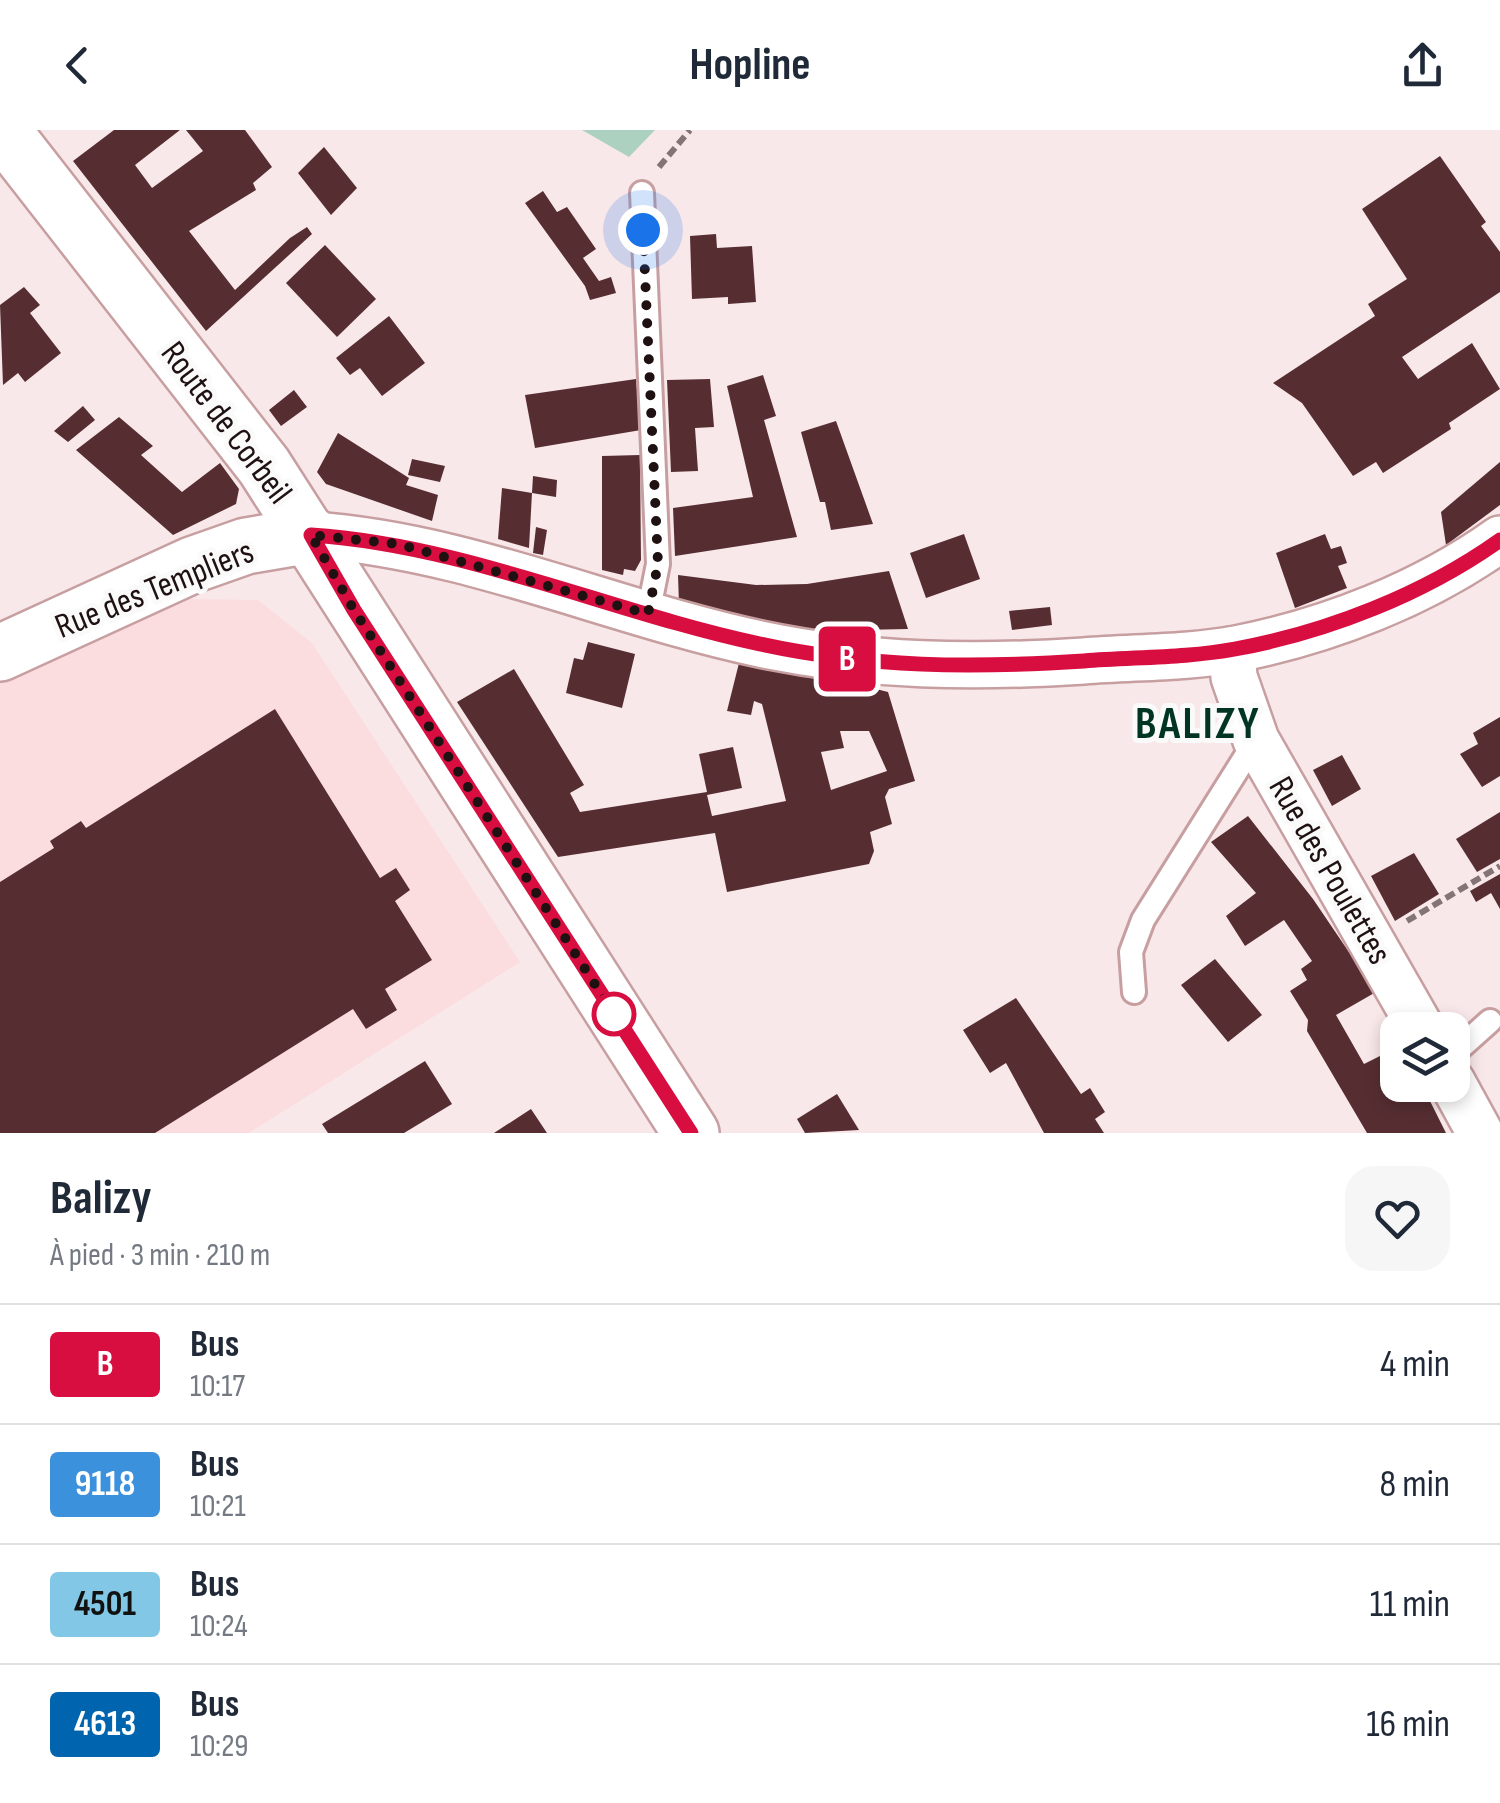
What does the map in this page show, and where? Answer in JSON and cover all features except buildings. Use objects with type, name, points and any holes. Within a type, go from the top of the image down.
[{"type":"main road","name":"Route de Corbeil","points":[[2,130],[264,466],[691,1133]]},
{"type":"main road","name":"Rue des Templiers","points":[[0,652],[192,565],[246,546],[311,535]]},
{"type":"street","points":[[311,535],[398,544],[758,644],[882,665],[978,667],[1232,650],[1339,620],[1460,568],[1500,540]]},
{"type":"street","name":"Rue des Poulettes","points":[[1232,650],[1234,677],[1256,740],[1412,1012]]},
{"type":"street","points":[[1463,1102],[1480,1133]]},
{"type":"lane","points":[[642,193],[658,564],[648,614]]},
{"type":"lane","points":[[1134,992],[1131,952],[1143,920],[1256,740]]},
{"type":"lane","points":[[1470,1039],[1490,1021]]},
{"type":"path","points":[[642,193],[690,130]]},
{"type":"path","points":[[1372,942],[1500,866]]},
{"type":"shaded area","points":[[189,599],[258,600],[312,643],[520,962],[249,1133],[0,1133],[0,680]]},
{"type":"green space","points":[[582,130],[655,130],[629,157]]},
{"type":"bus line","name":"B","points":[[691,1133],[354,610],[311,535],[398,544],[758,644],[882,665],[978,667],[1232,650],[1291,636],[1339,620],[1460,568],[1500,540]]},
{"type":"district","name":"BALIZY","points":[[1198,722]]},
{"type":"route","points":[[614,1014],[354,610],[311,535],[398,544],[648,614],[658,564],[643,230]]}]
